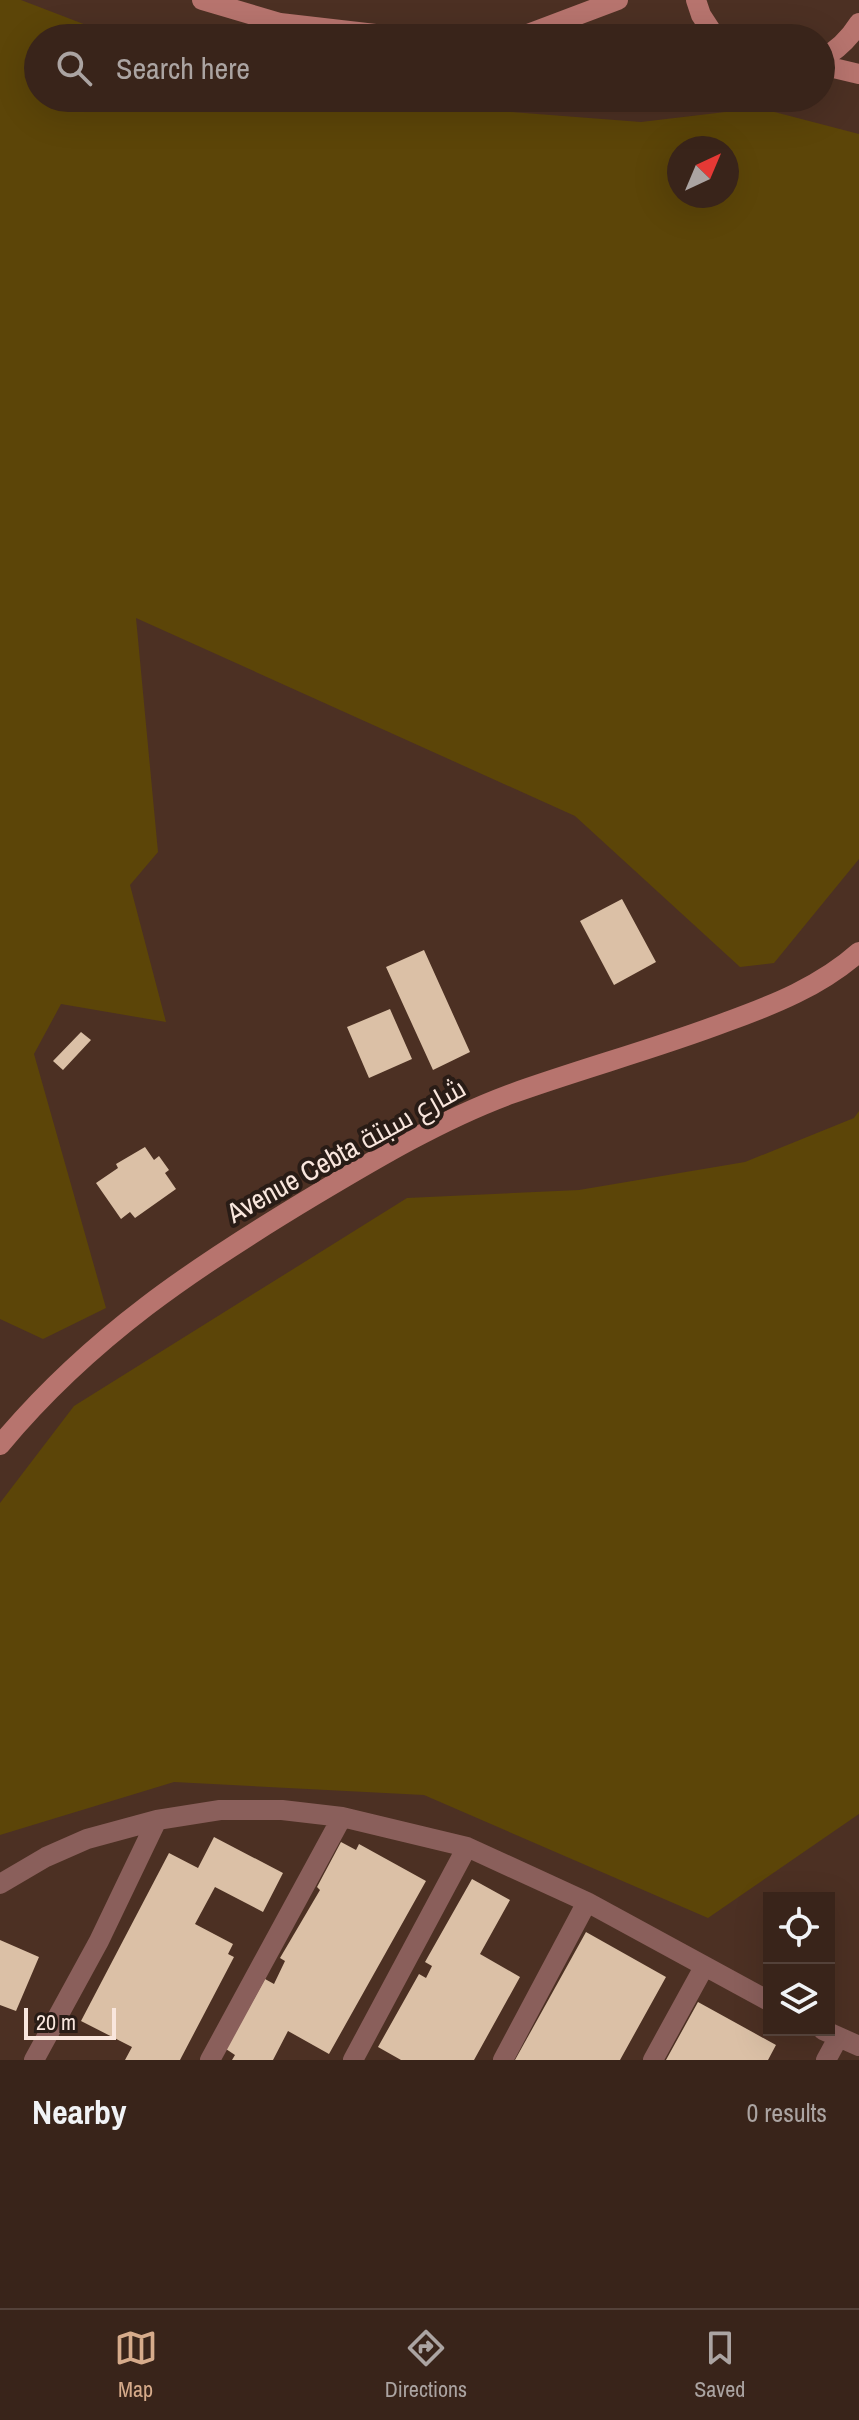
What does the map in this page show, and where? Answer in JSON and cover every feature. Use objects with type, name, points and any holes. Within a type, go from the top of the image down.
[{"type":"street","points":[[202,0],[289,24]]},
{"type":"street","points":[[554,24],[618,0]]},
{"type":"street","points":[[696,0],[705,24]]},
{"type":"street","points":[[835,51],[859,23]]},
{"type":"street","points":[[835,68],[859,74]]},
{"type":"street","name":"Avenue Cebta شارع سبتة","points":[[0,1445],[57,1383],[109,1335],[175,1283],[225,1248],[353,1172],[420,1135],[506,1096],[672,1043],[756,1011],[814,984],[859,952]]},
{"type":"street","points":[[0,1884],[46,1857],[87,1839],[157,1820],[220,1810],[282,1810],[342,1817],[467,1847],[587,1902],[763,1998]]},
{"type":"street","points":[[210,2060],[342,1817]]},
{"type":"street","points":[[34,2060],[99,1941],[157,1820]]},
{"type":"street","points":[[353,2060],[467,1847]]},
{"type":"street","points":[[503,2060],[587,1902]]},
{"type":"street","points":[[653,2060],[704,1967]]},
{"type":"street","points":[[826,2060],[831,2036]]},
{"type":"street","points":[[835,2036],[859,2046]]},
{"type":"shaded area","points":[[0,0],[21,0],[84,24],[24,24],[24,112],[510,112],[641,122],[725,112],[774,112],[859,134],[859,859],[774,963],[740,967],[575,816],[136,618],[158,852],[130,885],[166,1022],[61,1004],[34,1054],[106,1308],[43,1339],[0,1319]]},
{"type":"shaded area","points":[[859,1111],[859,1814],[708,1918],[424,1795],[174,1782],[0,1835],[0,1503],[74,1406],[407,1198],[579,1190],[745,1162],[854,1118]]},
{"type":"building","points":[[622,899],[656,962],[614,985],[580,921]]},
{"type":"building","points":[[424,950],[470,1052],[433,1070],[386,967]]},
{"type":"building","points":[[390,1009],[412,1059],[369,1078],[347,1027]]},
{"type":"building","points":[[81,1032],[91,1040],[63,1070],[53,1061]]},
{"type":"building","points":[[145,1147],[154,1160],[159,1156],[169,1170],[165,1173],[176,1189],[135,1218],[130,1212],[121,1219],[96,1183],[118,1168],[116,1164]]},
{"type":"building","points":[[214,1837],[283,1873],[263,1912],[215,1887],[195,1924],[233,1944],[228,1954],[234,1957],[180,2060],[125,2060],[132,2047],[81,2021],[169,1853],[198,1868]]},
{"type":"building","points":[[341,1842],[356,1850],[359,1844],[426,1881],[329,2054],[288,2031],[273,2060],[232,2060],[235,2055],[226,2049],[265,1979],[274,1984],[285,1961],[280,1958],[320,1890],[317,1887]]},
{"type":"building","points":[[472,1879],[510,1900],[480,1954],[520,1977],[474,2060],[401,2060],[378,2047],[419,1974],[426,1978],[432,1966],[425,1962]]},
{"type":"building","points":[[586,1932],[666,1977],[620,2060],[515,2060]]},
{"type":"building","points":[[0,1940],[39,1957],[16,2011],[0,2005]]},
{"type":"building","points":[[698,2002],[776,2045],[768,2060],[666,2060]]}]
